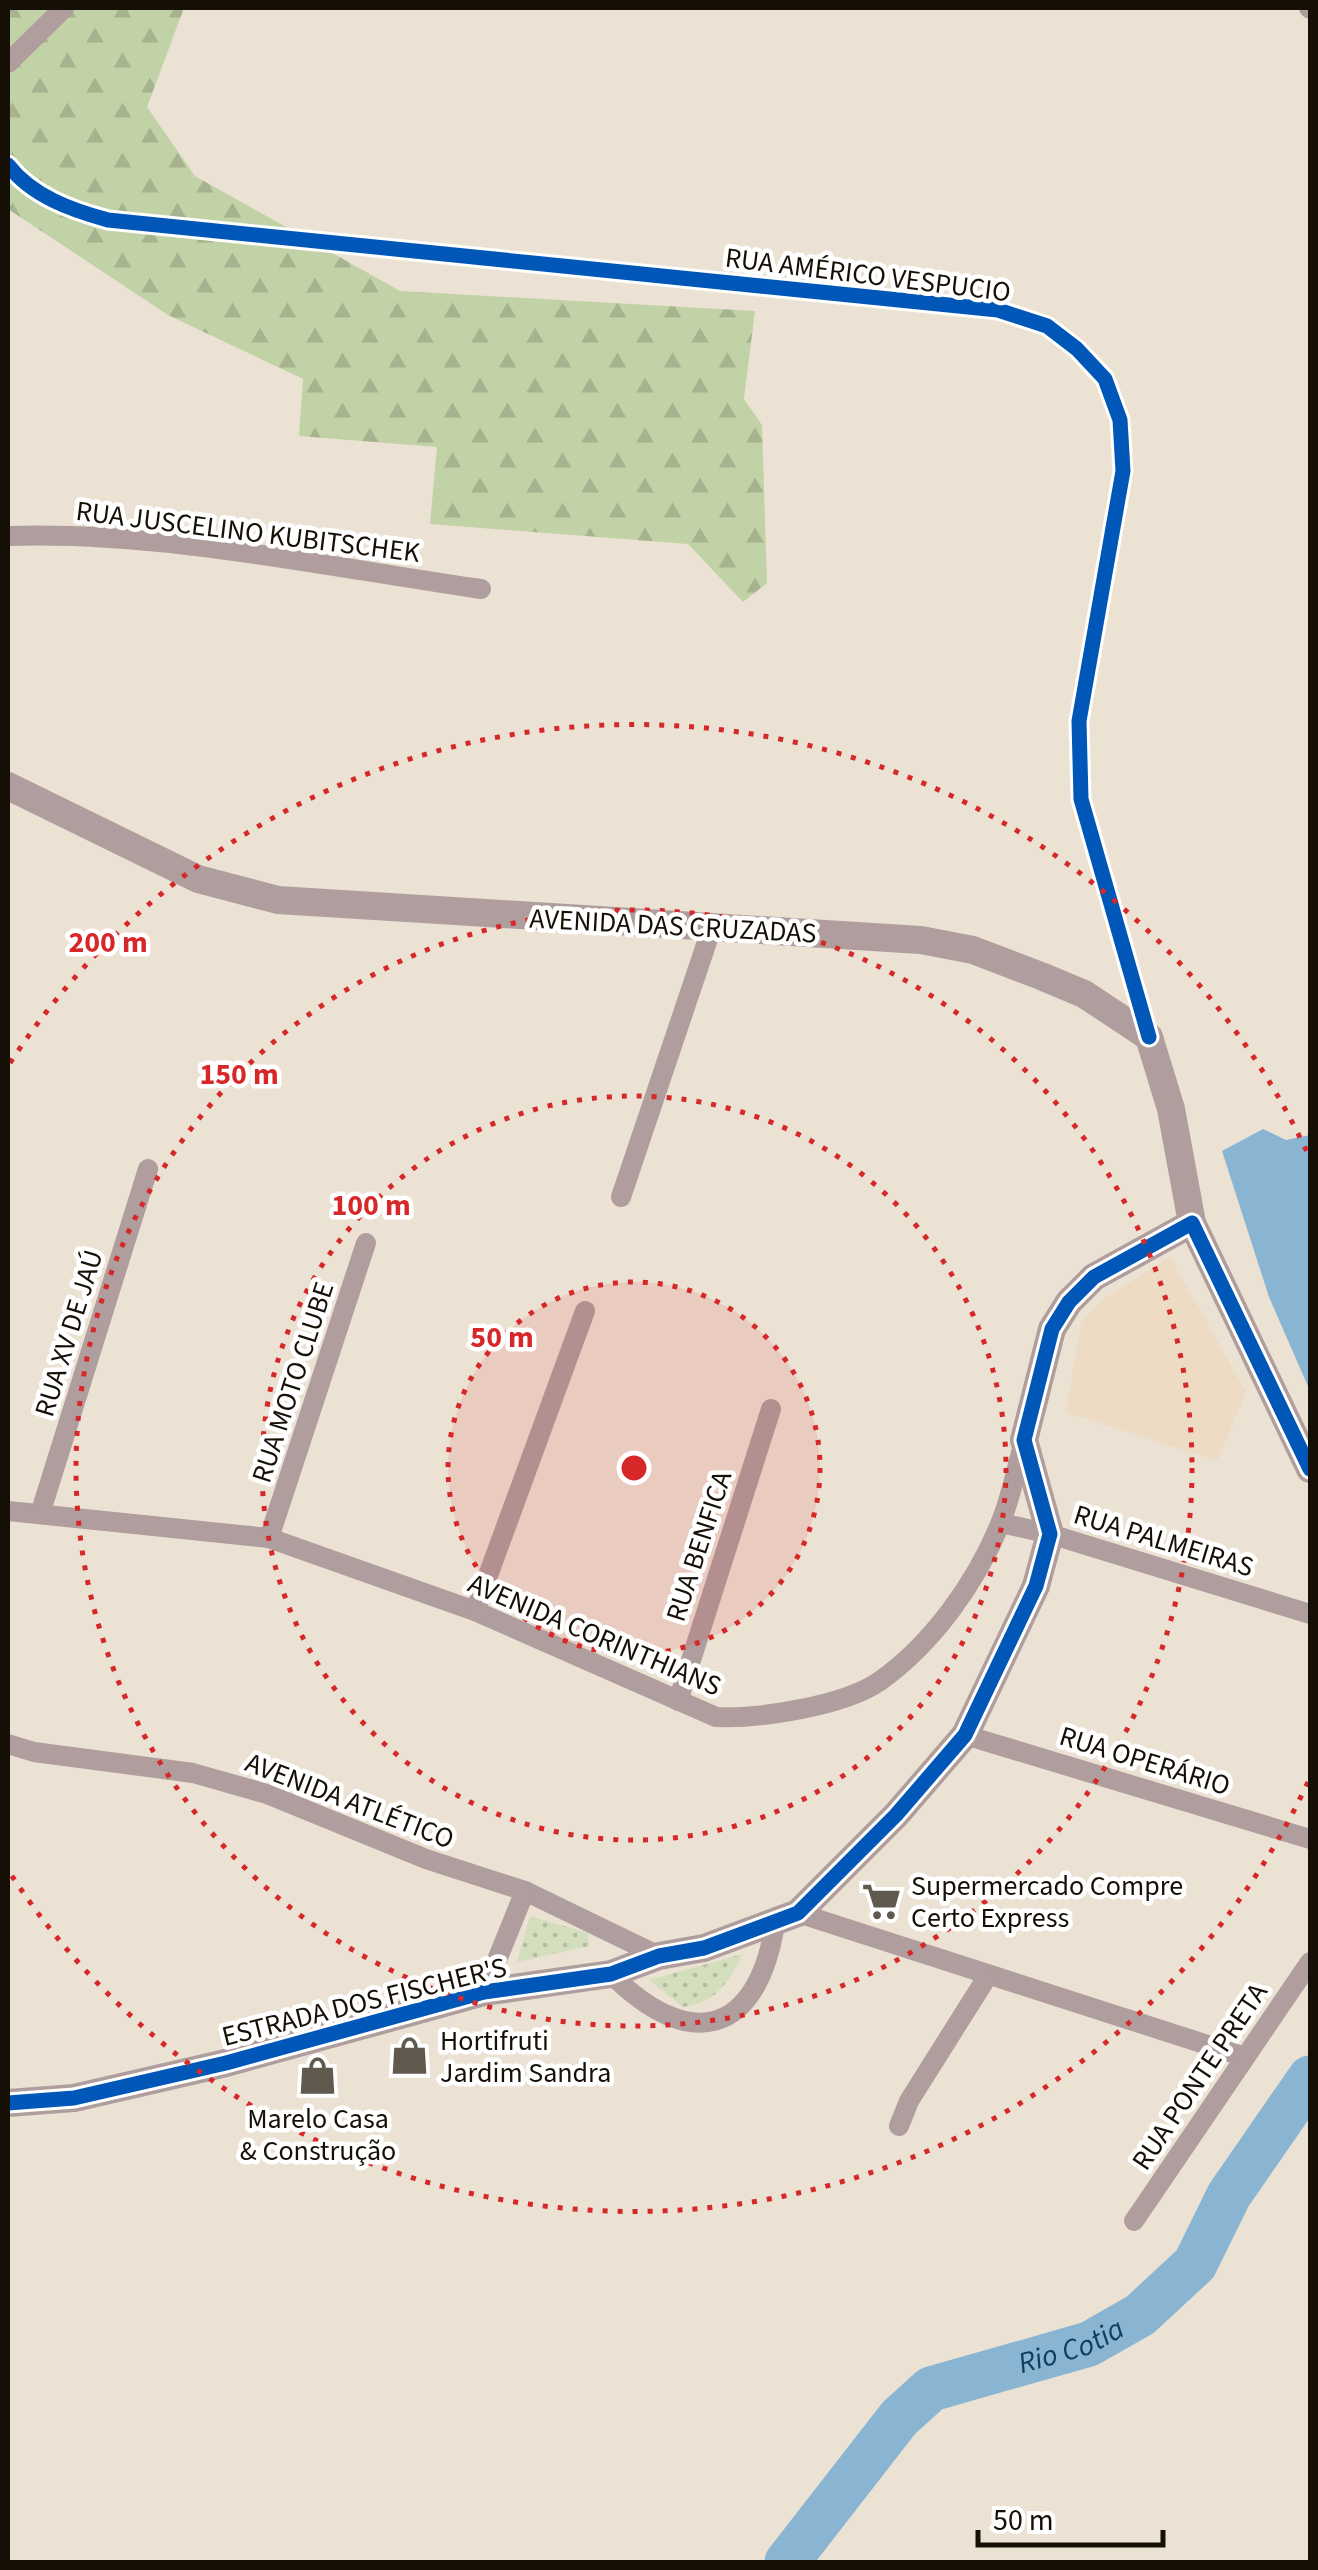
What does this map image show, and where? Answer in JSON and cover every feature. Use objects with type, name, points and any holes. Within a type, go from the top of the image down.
[{"type":"street","points":[[8,63],[64,8]]},
{"type":"street","name":"RUA AMÉRICO VESPUCIO","points":[[8,165],[42,195],[74,211],[108,220],[998,310],[1047,326],[1077,349],[1105,380],[1115,406],[1123,471],[1079,721],[1081,799],[1149,1037]]},
{"type":"street","name":"RUA JUSCELINO KUBITSCHEK","points":[[8,536],[51,535],[148,544],[481,589]]},
{"type":"street","name":"AVENIDA DAS CRUZADAS","points":[[8,786],[198,879],[278,900],[921,940],[973,950],[1084,994],[1149,1037]]},
{"type":"street","points":[[620,1197],[712,927]]},
{"type":"street","points":[[1149,1037],[1172,1109],[1192,1223],[1310,1469]]},
{"type":"street","name":"RUA XV DE JAÚ","points":[[40,1514],[148,1170]]},
{"type":"street","points":[[1050,1534],[1024,1440],[1052,1330],[1069,1302],[1094,1277],[1192,1223]]},
{"type":"street","name":"RUA MOTO CLUBE","points":[[269,1538],[366,1243]]},
{"type":"street","points":[[475,1612],[585,1311]]},
{"type":"street","name":"RUA BENFICA","points":[[678,1701],[772,1409]]},
{"type":"street","name":"AVENIDA CORINTHIANS","points":[[8,1511],[162,1530],[269,1538],[475,1612],[716,1717],[755,1719],[878,1683],[928,1637],[968,1587],[1001,1523],[1024,1440]]},
{"type":"street","name":"RUA PALMEIRAS","points":[[1001,1523],[1050,1534],[1310,1614]]},
{"type":"street","name":"ESTRADA DOS FISCHER'S","points":[[8,2103],[74,2098],[207,2067],[484,1992],[611,1974],[659,1956],[704,1948],[786,1919],[883,1829],[965,1735],[1036,1586],[1050,1534]]},
{"type":"street","name":"RUA OPERÁRIO","points":[[965,1735],[1310,1838]]},
{"type":"street","name":"AVENIDA ATLÉTICO","points":[[8,1744],[34,1752],[212,1778],[282,1800],[426,1859],[524,1891],[659,1956]]},
{"type":"street","points":[[484,1992],[524,1891]]},
{"type":"street","points":[[611,1974],[635,1998],[664,2015],[691,2023],[715,2022],[747,2001],[768,1966],[786,1919],[1245,2057]]},
{"type":"street","name":"RUA PONTE PRETA","points":[[1134,2221],[1310,1962]]},
{"type":"street","points":[[899,2126],[908,2101],[988,1977]]},
{"type":"shaded area","points":[[1170,1257],[1246,1392],[1217,1461],[1066,1412],[1081,1322],[1108,1296]]},
{"type":"green space","points":[[8,8],[184,8],[147,107],[195,176],[400,291],[755,311],[744,399],[762,425],[767,583],[743,602],[688,544],[430,524],[437,447],[299,436],[303,379],[168,315],[8,209]]},
{"type":"green space","points":[[530,1916],[588,1933],[589,1946],[517,1962]]},
{"type":"green space","points":[[743,1954],[720,1990],[695,2004],[683,2007],[649,1980]]},
{"type":"water","points":[[1263,1129],[1286,1140],[1310,1135],[1310,1391],[1269,1297],[1222,1151]]},
{"type":"waterway","name":"Rio Cotia","points":[[787,2562],[899,2418],[931,2389],[1089,2344],[1140,2315],[1195,2264],[1229,2195],[1310,2078]]},
{"type":"cycle path","points":[[8,165],[53,200],[108,220],[998,310],[1047,326],[1077,349],[1105,379],[1120,420],[1123,471],[1079,721],[1081,799],[1149,1037]]},
{"type":"cycle path","points":[[8,2103],[74,2098],[226,2063],[484,1992],[611,1974],[659,1956],[704,1948],[798,1913],[896,1815],[965,1735],[1036,1586],[1050,1534],[1024,1440],[1052,1329],[1069,1302],[1094,1277],[1192,1223],[1310,1469]]},
{"type":"place","name":"Supermercado Compre Certo Express","points":[[881,1901]]},
{"type":"place","name":"Hortifruti Jardim Sandra","points":[[410,2056]]},
{"type":"place","name":"Marelo Casa & Construção","points":[[318,2076]]}]
